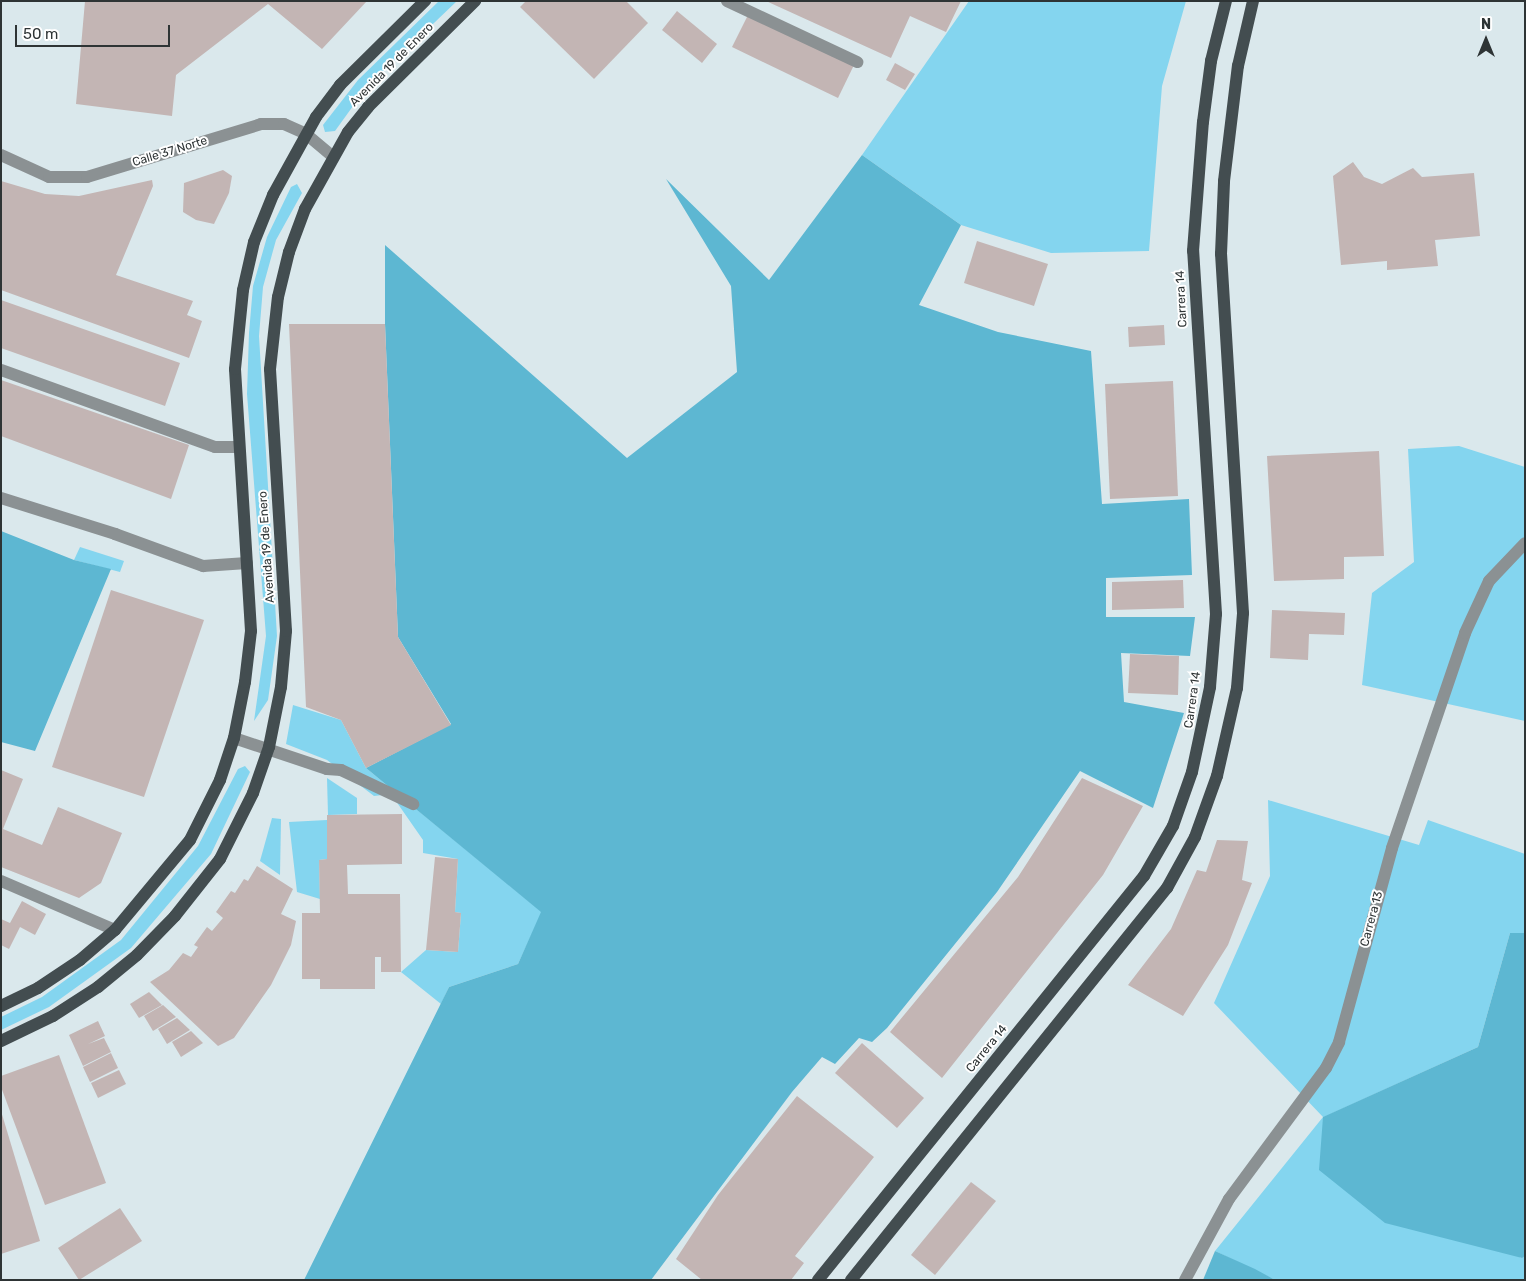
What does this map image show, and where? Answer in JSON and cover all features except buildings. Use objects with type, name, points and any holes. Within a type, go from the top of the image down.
[{"type":"main road","name":"Avenida 19 de Enero","points":[[1,1006],[38,988],[80,960],[116,930],[190,840],[220,780],[234,738],[245,682],[251,630],[235,369],[243,290],[254,242],[273,194],[306,134],[340,85],[425,1]]},
{"type":"main road","name":"Avenida 19 de Enero","points":[[1,1041],[53,1016],[98,987],[137,956],[175,916],[220,859],[253,793],[269,747],[281,687],[286,631],[270,369],[273,328],[288,252],[305,209],[333,157],[368,107],[475,1]]},
{"type":"main road","name":"Carrera 14","points":[[818,1280],[1144,876],[1173,826],[1192,772],[1210,687],[1216,614],[1193,251],[1203,122],[1211,61],[1226,1]]},
{"type":"main road","points":[[851,1280],[1167,888],[1195,837],[1217,776],[1236,688],[1243,613],[1221,254],[1224,181],[1238,66],[1253,1]]},
{"type":"street","points":[[726,1],[857,62]]},
{"type":"street","name":"Calle 37 Norte","points":[[1,155],[48,177],[87,177],[261,124],[284,124],[306,134],[333,157]]},
{"type":"street","points":[[1,370],[215,447],[239,447]]},
{"type":"street","points":[[1,498],[115,534],[203,566],[247,563]]},
{"type":"street","name":"Carrera 13","points":[[1186,1280],[1229,1199],[1326,1068],[1339,1042],[1392,848],[1465,633],[1489,581],[1525,543]]},
{"type":"street","points":[[234,738],[269,747],[327,769],[341,770],[413,804]]},
{"type":"street","points":[[1,881],[116,930]]},
{"type":"shaded area","points":[[439,1],[457,1],[366,88],[335,131],[325,132],[323,125],[358,80]]},
{"type":"shaded area","points":[[969,1],[1186,1],[1162,86],[1149,251],[1051,253],[961,225],[862,155]]},
{"type":"shaded area","points":[[862,155],[961,225],[919,305],[998,332],[1091,351],[1102,504],[1189,499],[1192,575],[1106,578],[1106,617],[1195,617],[1190,656],[1121,653],[1124,702],[1184,713],[1153,808],[1080,771],[997,892],[887,1028],[872,1042],[859,1038],[835,1064],[822,1057],[792,1092],[651,1280],[304,1280],[449,987],[518,964],[541,912],[366,768],[451,724],[398,637],[385,324],[385,245],[627,458],[737,372],[731,286],[666,179],[769,280]]},
{"type":"shaded area","points":[[297,184],[302,193],[276,240],[263,287],[259,336],[277,636],[268,700],[254,721],[266,636],[247,394],[249,333],[253,286],[267,237],[291,187]]},
{"type":"shaded area","points":[[1459,446],[1525,467],[1525,721],[1362,685],[1372,593],[1414,562],[1408,449]]},
{"type":"shaded area","points":[[1,531],[74,560],[111,569],[35,751],[1,742]]},
{"type":"shaded area","points":[[80,547],[124,561],[120,572],[74,560]]},
{"type":"shaded area","points":[[293,705],[341,720],[366,768],[542,912],[518,964],[449,987],[441,1004],[401,972],[426,950],[458,952],[461,913],[455,912],[458,859],[423,853],[423,840],[391,794],[374,796],[327,760],[286,744]]},
{"type":"shaded area","points":[[245,766],[250,772],[211,854],[131,948],[49,1007],[1,1030],[1,1017],[42,997],[121,940],[198,846],[238,769]]},
{"type":"shaded area","points":[[327,778],[357,798],[357,814],[328,815]]},
{"type":"shaded area","points":[[1268,800],[1419,845],[1428,820],[1525,854],[1525,933],[1510,933],[1478,1047],[1324,1117],[1521,1258],[1525,1256],[1525,1280],[1275,1280],[1215,1251],[1323,1117],[1214,1003],[1270,876]]},
{"type":"shaded area","points":[[272,818],[281,819],[280,875],[260,861]]},
{"type":"shaded area","points":[[327,820],[327,859],[319,860],[320,899],[297,892],[289,822]]},
{"type":"shaded area","points":[[1510,933],[1525,933],[1525,1256],[1522,1258],[1385,1223],[1319,1170],[1323,1117],[1478,1047]]},
{"type":"shaded area","points":[[1215,1251],[1255,1269],[1275,1280],[1203,1280]]}]
